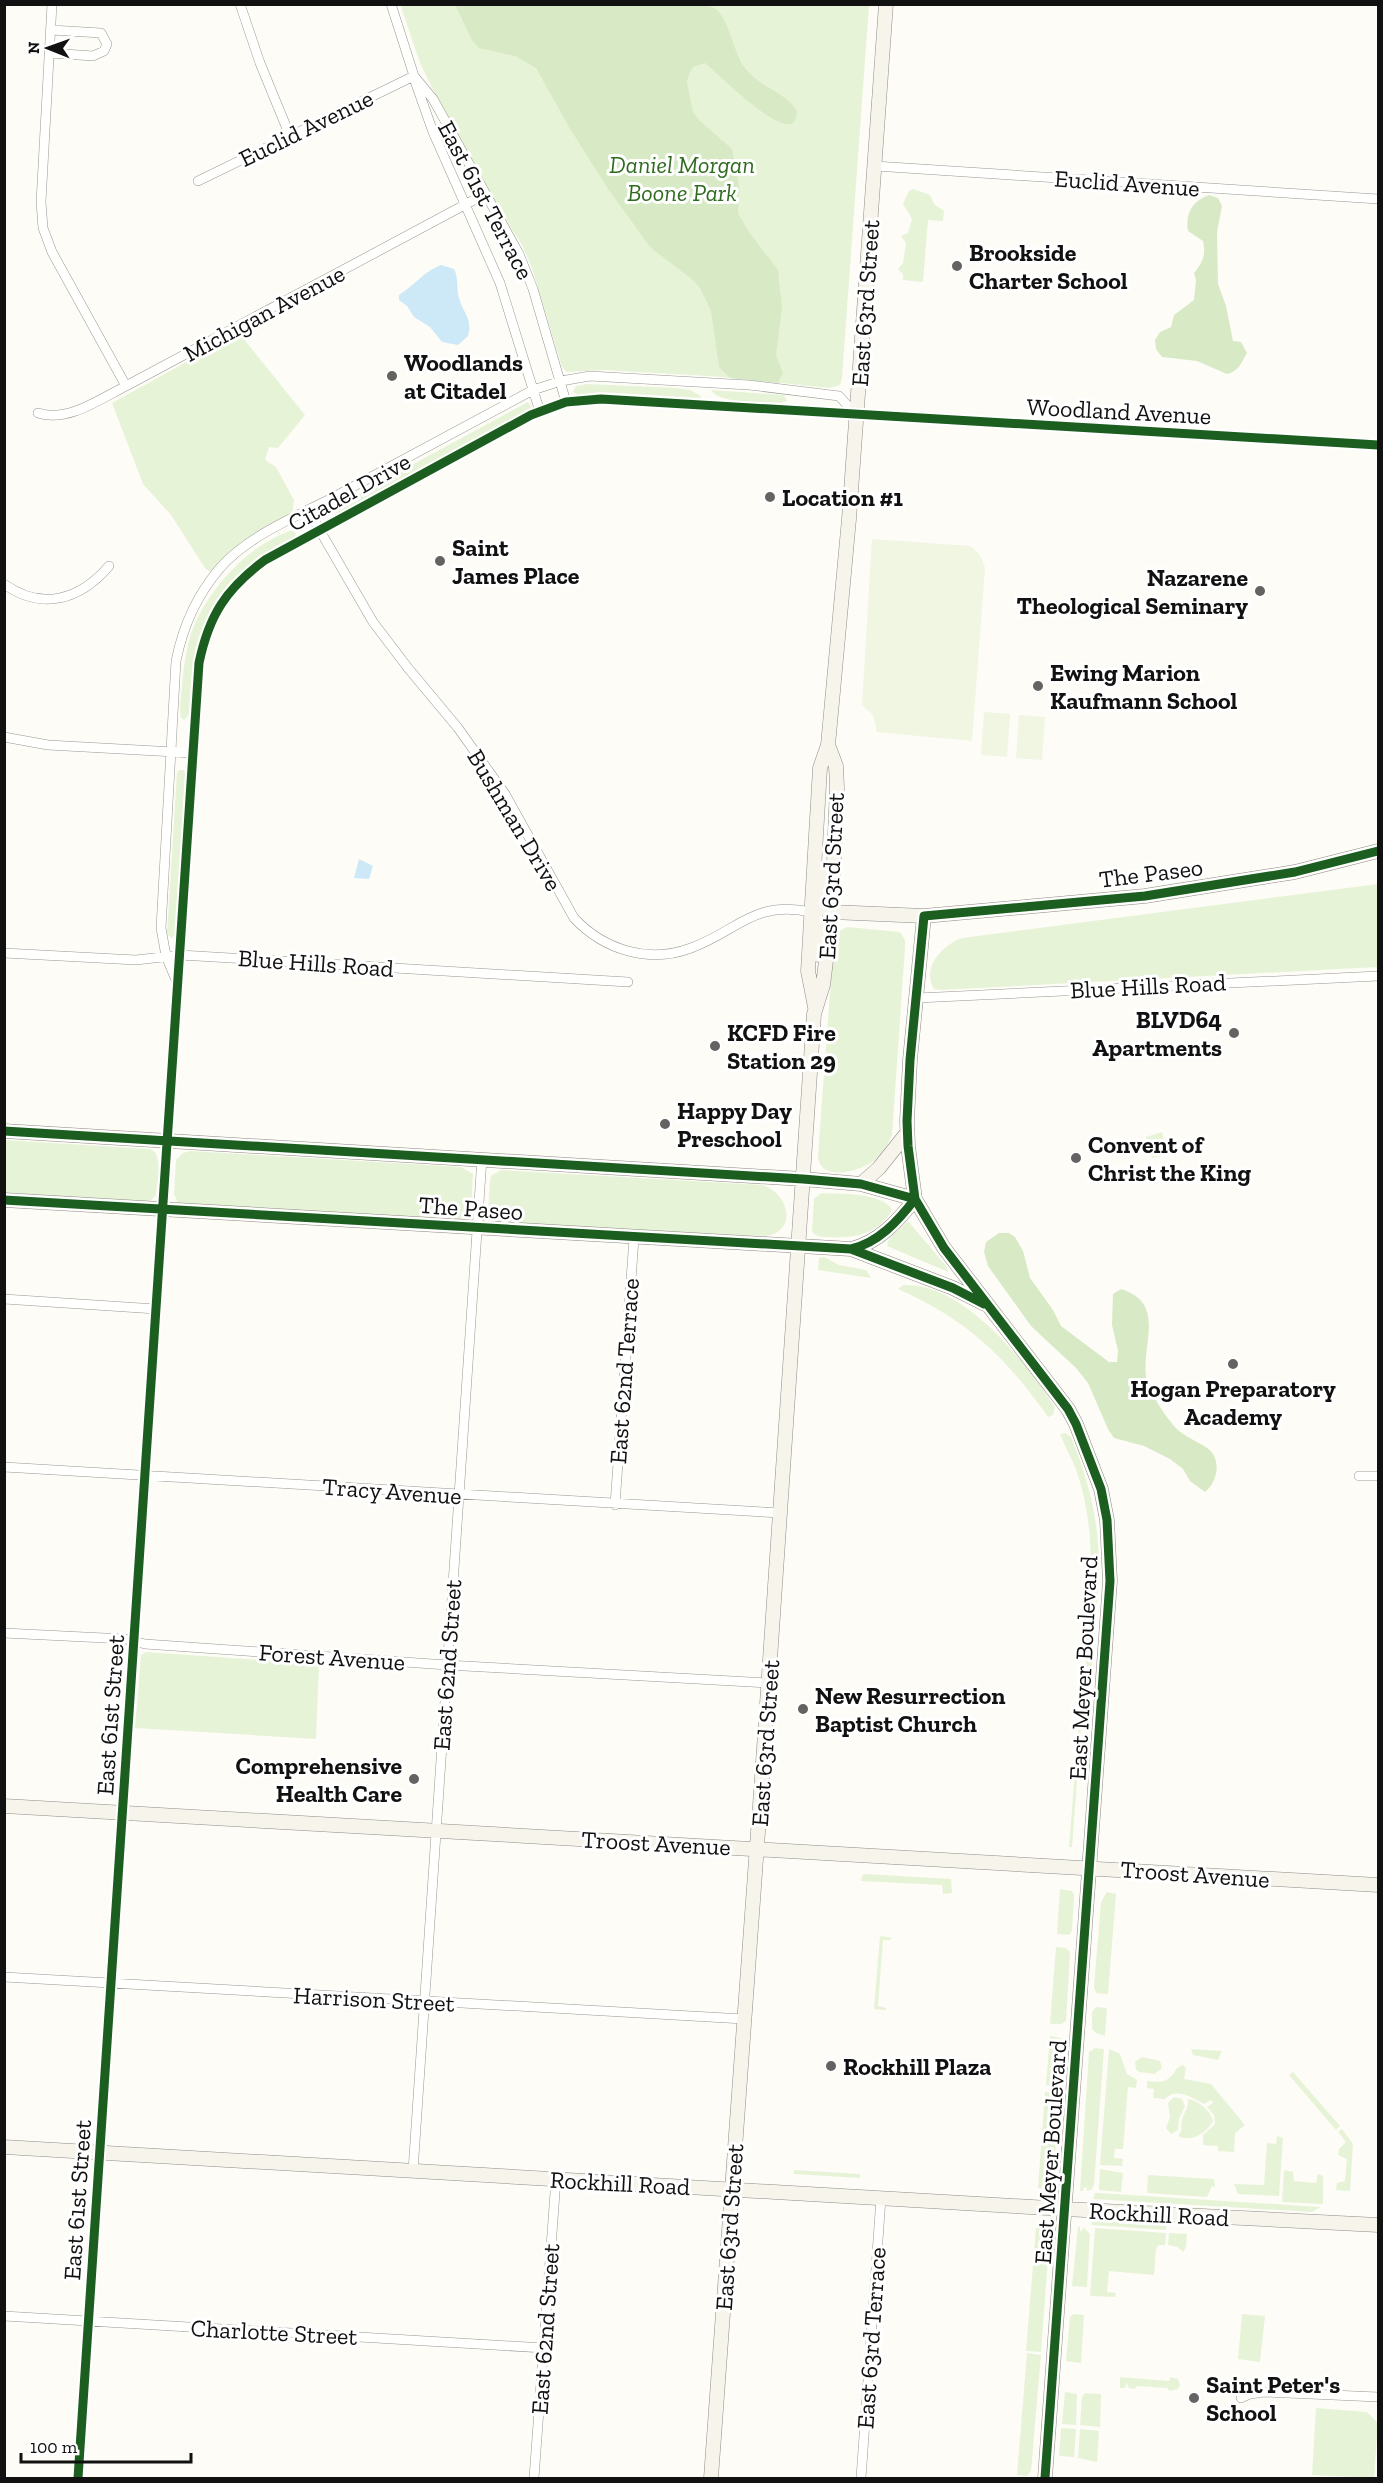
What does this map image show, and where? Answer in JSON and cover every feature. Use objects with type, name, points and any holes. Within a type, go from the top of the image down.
[{"type":"main road","name":"East 63rd Street","points":[[711,2478],[815,1007],[808,970],[820,768],[828,745],[857,416],[886,4]]},
{"type":"main road","name":"East 63rd Street","points":[[815,1007],[823,985],[832,912],[837,787],[836,766],[828,745]]},
{"type":"main road","points":[[816,833],[822,904],[825,909],[832,912],[924,916]]},
{"type":"main road","name":"The Paseo","points":[[924,916],[1145,896],[1295,872],[1376,854]]},
{"type":"main road","points":[[811,912],[818,919],[820,930],[818,951],[823,985]]},
{"type":"main road","name":"East Meyer Boulevard","points":[[924,916],[910,1060],[907,1133],[915,1199],[944,1248],[1068,1409],[1089,1455],[1101,1489],[1107,1520],[1110,1581],[1045,2478]]},
{"type":"main road","name":"The Paseo","points":[[4,1131],[803,1179],[861,1184],[915,1199],[901,1217],[868,1245],[851,1250],[4,1200]]},
{"type":"main road","points":[[861,1184],[879,1168],[907,1133]]},
{"type":"main road","points":[[851,1250],[953,1288],[988,1306]]},
{"type":"main road","name":"Troost Avenue","points":[[4,1806],[1378,1885]]},
{"type":"main road","name":"Rockhill Road","points":[[4,2147],[881,2199],[1378,2225]]},
{"type":"street","points":[[52,4],[41,202],[43,228],[52,252],[126,386]]},
{"type":"street","points":[[240,4],[260,63],[291,136]]},
{"type":"street","name":"East 61st Terrace","points":[[391,4],[414,76],[433,99],[519,254],[533,289],[566,402]]},
{"type":"street","points":[[50,53],[93,56],[104,51],[107,44],[101,33],[51,30]]},
{"type":"street","points":[[414,76],[420,99],[500,283],[540,412]]},
{"type":"street","name":"Euclid Avenue","points":[[198,181],[414,76]]},
{"type":"street","name":"Euclid Avenue","points":[[875,166],[1378,199]]},
{"type":"street","name":"Michigan Avenue","points":[[38,413],[57,416],[68,413],[126,386],[485,194]]},
{"type":"street","name":"Citadel Drive","points":[[178,986],[166,956],[161,928],[176,661],[181,635],[197,598],[221,567],[238,551],[308,510],[533,390],[561,381],[590,376],[749,385],[839,396],[857,416]]},
{"type":"street","name":"Citadel Drive","points":[[180,955],[199,663],[205,636],[221,602],[243,577],[265,560],[320,530],[540,412],[566,402],[601,399],[769,408],[857,416]]},
{"type":"street","name":"Woodland Avenue","points":[[857,416],[1378,445]]},
{"type":"street","name":"Bushman Drive","points":[[308,510],[373,622],[458,728],[501,788],[574,918],[586,931],[610,945],[630,951],[662,955],[693,948],[753,915],[780,909],[811,912]]},
{"type":"street","points":[[4,584],[13,590],[41,599],[61,598],[88,587],[108,566]]},
{"type":"street","points":[[4,737],[48,745],[194,753]]},
{"type":"street","name":"Blue Hills Road","points":[[4,953],[136,960],[180,955],[628,982]]},
{"type":"street","name":"East 61st Street","points":[[78,2478],[180,955]]},
{"type":"street","name":"Blue Hills Road","points":[[917,998],[1378,976]]},
{"type":"street","name":"East 62nd Street","points":[[413,2171],[482,1158]]},
{"type":"street","name":"East 62nd Terrace","points":[[615,1504],[634,1238]]},
{"type":"street","points":[[4,1299],[156,1309]]},
{"type":"street","name":"Tracy Avenue","points":[[4,1467],[780,1514]]},
{"type":"street","points":[[1359,1476],[1378,1476]]},
{"type":"street","name":"Forest Avenue","points":[[4,1633],[447,1665],[769,1683]]},
{"type":"street","name":"Harrison Street","points":[[4,1977],[744,2019]]},
{"type":"street","name":"East 62nd Street","points":[[534,2478],[556,2179]]},
{"type":"street","name":"East 63rd Terrace","points":[[861,2478],[881,2199]]},
{"type":"street","name":"Charlotte Street","points":[[4,2316],[544,2348]]},
{"type":"street","points":[[1241,2398],[1264,2392],[1378,2397]]},
{"type":"green space","name":"Daniel Morgan Boone Park","points":[[407,4],[869,5],[840,385],[829,388],[724,377],[604,370],[567,372],[562,367],[532,268],[522,245],[496,204],[420,63],[401,7]]},
{"type":"green space","points":[[693,4],[710,6],[718,10],[744,67],[757,80],[786,99],[797,111],[796,119],[792,124],[783,123],[760,111],[705,63],[693,67],[689,74],[687,82],[693,112],[732,149],[739,186],[738,213],[749,232],[778,270],[782,308],[776,355],[783,373],[778,383],[730,378],[719,367],[711,311],[700,288],[650,247],[608,189],[569,127],[536,68],[515,56],[479,48],[473,42],[455,5]]},
{"type":"green space","points":[[913,189],[930,195],[934,204],[944,211],[943,221],[928,220],[923,282],[903,280],[903,274],[898,269],[903,263],[906,243],[901,236],[908,233],[912,219],[903,204],[909,191]]},
{"type":"green space","points":[[1209,195],[1218,198],[1222,206],[1217,232],[1218,284],[1226,306],[1233,341],[1241,342],[1247,353],[1237,369],[1227,374],[1197,361],[1162,357],[1156,349],[1155,340],[1160,332],[1171,327],[1174,315],[1194,300],[1196,280],[1194,273],[1203,258],[1204,246],[1203,241],[1188,231],[1187,225],[1191,209],[1198,201]]},
{"type":"green space","points":[[239,333],[305,415],[278,448],[269,447],[265,460],[276,467],[294,500],[293,510],[225,557],[210,572],[205,568],[171,515],[143,484],[112,403]]},
{"type":"green space","points":[[587,384],[676,388],[690,390],[701,396],[700,398],[599,392],[579,395],[573,392],[576,386]]},
{"type":"green space","points":[[711,390],[784,395],[787,401],[781,403],[732,400],[715,395]]},
{"type":"green space","points":[[528,402],[531,407],[529,410],[341,513],[334,513],[334,507]]},
{"type":"green space","points":[[293,530],[296,534],[294,538],[260,556],[232,582],[209,614],[196,650],[189,715],[184,720],[181,718],[180,706],[186,652],[197,619],[205,605],[237,565],[263,544]]},
{"type":"green space","points":[[872,539],[970,546],[981,558],[985,568],[972,741],[877,732],[873,715],[862,705]]},
{"type":"green space","points":[[984,712],[1010,714],[1007,757],[981,755]]},
{"type":"green space","points":[[1019,715],[1045,717],[1042,760],[1016,758]]},
{"type":"green space","points":[[179,770],[184,770],[185,773],[176,934],[172,938],[167,934]]},
{"type":"green space","points":[[1378,884],[1378,967],[941,990],[934,989],[931,981],[932,965],[941,951],[962,938]]},
{"type":"green space","points":[[847,927],[900,932],[905,940],[905,947],[892,1135],[881,1154],[870,1163],[852,1171],[833,1172],[826,1170],[820,1164],[818,1155],[834,938],[837,932]]},
{"type":"green space","points":[[1162,1132],[1164,1141],[1156,1143],[1160,1156],[1152,1158],[1146,1137]]},
{"type":"green space","points":[[4,1140],[150,1149],[157,1156],[158,1162],[156,1195],[149,1202],[5,1194]]},
{"type":"green space","points":[[190,1151],[461,1167],[473,1174],[471,1212],[470,1216],[462,1220],[182,1205],[178,1203],[174,1194],[176,1160],[183,1153]]},
{"type":"green space","points":[[501,1170],[762,1185],[777,1194],[786,1208],[787,1216],[780,1230],[771,1235],[762,1236],[496,1222],[488,1217],[490,1181],[491,1176]]},
{"type":"green space","points":[[821,1193],[870,1197],[887,1204],[892,1210],[880,1225],[865,1233],[847,1237],[819,1236],[812,1231],[814,1199]]},
{"type":"green space","points":[[908,1221],[947,1267],[948,1272],[887,1246],[889,1239]]},
{"type":"green space","points":[[999,1233],[1009,1233],[1015,1237],[1023,1251],[1030,1278],[1053,1310],[1061,1326],[1109,1362],[1117,1362],[1118,1351],[1112,1325],[1113,1294],[1121,1289],[1135,1295],[1143,1304],[1148,1314],[1149,1325],[1146,1363],[1148,1383],[1157,1402],[1173,1425],[1183,1434],[1207,1448],[1215,1458],[1215,1476],[1205,1492],[1190,1481],[1183,1469],[1170,1459],[1144,1446],[1114,1438],[1088,1383],[1076,1368],[1031,1326],[988,1266],[984,1252],[986,1242]]},
{"type":"green space","points":[[824,1257],[839,1265],[866,1270],[871,1278],[818,1270],[819,1258]]},
{"type":"green space","points":[[903,1285],[926,1287],[948,1296],[970,1310],[1010,1347],[1027,1368],[1055,1407],[1053,1415],[1048,1417],[1016,1376],[983,1342],[944,1314],[898,1289]]},
{"type":"green space","points":[[1065,1433],[1071,1437],[1081,1463],[1097,1529],[1099,1572],[1092,1658],[1085,1656],[1091,1564],[1088,1519],[1077,1472],[1060,1434]]},
{"type":"green space","points":[[146,1652],[319,1664],[316,1739],[135,1728],[141,1655]]},
{"type":"green space","points":[[1086,1661],[1092,1662],[1090,1690],[1086,1697],[1082,1698]]},
{"type":"green space","points":[[1079,1723],[1081,1728],[1072,1847],[1069,1847]]},
{"type":"green space","points":[[865,1874],[951,1879],[952,1893],[943,1894],[942,1885],[861,1881]]},
{"type":"green space","points":[[1060,1889],[1072,1891],[1074,1895],[1072,1931],[1069,1935],[1057,1934]]},
{"type":"green space","points":[[1107,1892],[1116,1894],[1108,1994],[1096,1993],[1094,1987],[1101,1902]]},
{"type":"green space","points":[[880,1936],[892,1938],[883,1940],[878,2006],[886,2010],[874,2009]]},
{"type":"green space","points":[[1056,1947],[1066,1948],[1070,1952],[1066,2021],[1061,2024],[1050,2024]]},
{"type":"green space","points":[[1096,2007],[1107,2008],[1105,2036],[1092,2029],[1092,2012]]},
{"type":"green space","points":[[1050,2036],[1064,2039],[1061,2082],[1056,2086],[1046,2085]]},
{"type":"green space","points":[[1095,2048],[1104,2049],[1094,2184],[1092,2189],[1087,2191],[1084,2187],[1083,2191],[1080,2191],[1089,2052]]},
{"type":"green space","points":[[1109,2049],[1120,2054],[1127,2074],[1137,2080],[1136,2088],[1128,2087],[1123,2149],[1115,2149],[1114,2158],[1123,2159],[1122,2166],[1100,2165]]},
{"type":"green space","points":[[1191,2049],[1222,2051],[1218,2060],[1193,2055]]},
{"type":"green space","points":[[1142,2057],[1160,2061],[1162,2068],[1155,2074],[1139,2072],[1135,2062]]},
{"type":"green space","points":[[1183,2065],[1186,2068],[1184,2079],[1211,2084],[1245,2125],[1235,2133],[1234,2152],[1218,2151],[1218,2146],[1203,2145],[1203,2135],[1215,2124],[1214,2115],[1207,2107],[1213,2103],[1211,2100],[1204,2104],[1179,2093],[1169,2095],[1165,2099],[1153,2098],[1154,2089],[1147,2088],[1147,2081],[1165,2080]]},
{"type":"green space","points":[[1293,2072],[1340,2126],[1336,2130],[1289,2075]]},
{"type":"green space","points":[[1045,2092],[1056,2092],[1060,2096],[1052,2189],[1038,2188]]},
{"type":"green space","points":[[1174,2097],[1182,2099],[1185,2106],[1179,2119],[1178,2130],[1171,2134],[1166,2128],[1170,2117],[1168,2103]]},
{"type":"green space","points":[[1188,2099],[1204,2107],[1213,2121],[1198,2136],[1183,2138],[1178,2136]]},
{"type":"green space","points":[[1342,2129],[1353,2144],[1350,2191],[1336,2190],[1337,2183],[1345,2181],[1347,2159],[1338,2155],[1339,2149],[1346,2142],[1338,2132]]},
{"type":"green space","points":[[1277,2136],[1283,2138],[1279,2196],[1238,2194],[1234,2184],[1264,2185],[1267,2143],[1276,2144]]},
{"type":"green space","points":[[1100,2169],[1123,2173],[1121,2192],[1099,2190]]},
{"type":"green space","points":[[794,2170],[860,2174],[860,2178],[794,2174]]},
{"type":"green space","points":[[1284,2170],[1293,2172],[1294,2181],[1316,2183],[1318,2174],[1323,2176],[1323,2204],[1282,2202]]},
{"type":"green space","points":[[1148,2175],[1214,2179],[1215,2187],[1212,2186],[1207,2197],[1147,2193]]},
{"type":"green space","points":[[1095,2193],[1321,2207],[1312,2212],[1093,2199]]},
{"type":"green space","points":[[1092,2220],[1166,2225],[1166,2230],[1092,2225]]},
{"type":"green space","points":[[1039,2225],[1049,2226],[1050,2232],[1041,2352],[1026,2351],[1036,2228]]},
{"type":"green space","points":[[1078,2227],[1080,2231],[1083,2227],[1090,2234],[1087,2287],[1072,2286]]},
{"type":"green space","points":[[1095,2228],[1166,2233],[1165,2245],[1159,2245],[1156,2249],[1154,2275],[1109,2271],[1107,2292],[1116,2293],[1115,2297],[1090,2296]]},
{"type":"green space","points":[[1169,2233],[1187,2234],[1186,2247],[1183,2252],[1178,2247],[1168,2245]]},
{"type":"green space","points":[[1074,2314],[1084,2315],[1081,2363],[1066,2361],[1070,2317]]},
{"type":"green space","points":[[1242,2314],[1265,2316],[1260,2362],[1238,2359]]},
{"type":"green space","points":[[1027,2353],[1041,2355],[1031,2471],[1027,2476],[1017,2475]]},
{"type":"green space","points":[[1120,2377],[1169,2381],[1170,2377],[1178,2379],[1180,2385],[1178,2389],[1169,2391],[1168,2388],[1136,2386],[1135,2389],[1129,2388],[1127,2383],[1125,2388],[1120,2388]]},
{"type":"green space","points":[[1065,2392],[1077,2394],[1076,2425],[1062,2424]]},
{"type":"green space","points":[[1085,2393],[1101,2394],[1100,2427],[1080,2425],[1082,2397]]},
{"type":"green space","points":[[1316,2408],[1367,2412],[1378,2423],[1374,2478],[1312,2475]]},
{"type":"green space","points":[[1061,2428],[1076,2429],[1074,2457],[1059,2456]]},
{"type":"green space","points":[[1080,2429],[1099,2431],[1097,2462],[1078,2458]]},
{"type":"water","points":[[441,265],[454,269],[459,298],[468,320],[468,336],[458,345],[442,342],[430,327],[414,317],[407,306],[399,300],[399,295],[429,271]]},
{"type":"water","points":[[359,859],[373,866],[369,879],[354,878]]},
{"type":"cycle path","points":[[78,2478],[199,663],[208,631],[221,604],[240,582],[265,560],[531,415],[566,402],[601,399],[1378,445]]},
{"type":"cycle path","points":[[1045,2478],[1110,1581],[1107,1520],[1101,1489],[1068,1409],[944,1248],[915,1199],[907,1121],[910,1060],[924,916],[1145,896],[1295,872],[1378,851]]},
{"type":"cycle path","points":[[4,1131],[803,1179],[861,1184],[915,1199]]},
{"type":"cycle path","points":[[4,1200],[851,1249],[879,1236],[902,1215],[915,1199]]},
{"type":"cycle path","points":[[851,1249],[953,1288],[984,1304]]},
{"type":"place","name":"Brookside Charter School","points":[[957,266]]},
{"type":"place","name":"Woodlands at Citadel","points":[[392,376]]},
{"type":"place","name":"Location #1","points":[[770,497]]},
{"type":"place","name":"Saint James Place","points":[[440,561]]},
{"type":"place","name":"Nazarene Theological Seminary","points":[[1260,591]]},
{"type":"place","name":"Ewing Marion Kaufmann School","points":[[1038,686]]},
{"type":"place","name":"BLVD64 Apartments","points":[[1234,1033]]},
{"type":"place","name":"KCFD Fire Station 29","points":[[715,1046]]},
{"type":"place","name":"Happy Day Preschool","points":[[665,1124]]},
{"type":"place","name":"Convent of Christ the King","points":[[1076,1158]]},
{"type":"place","name":"Hogan Preparatory Academy","points":[[1233,1364]]},
{"type":"place","name":"New Resurrection Baptist Church","points":[[803,1709]]},
{"type":"place","name":"Comprehensive Health Care","points":[[414,1779]]},
{"type":"place","name":"Rockhill Plaza","points":[[831,2066]]},
{"type":"place","name":"Saint Peter's School","points":[[1194,2398]]}]
